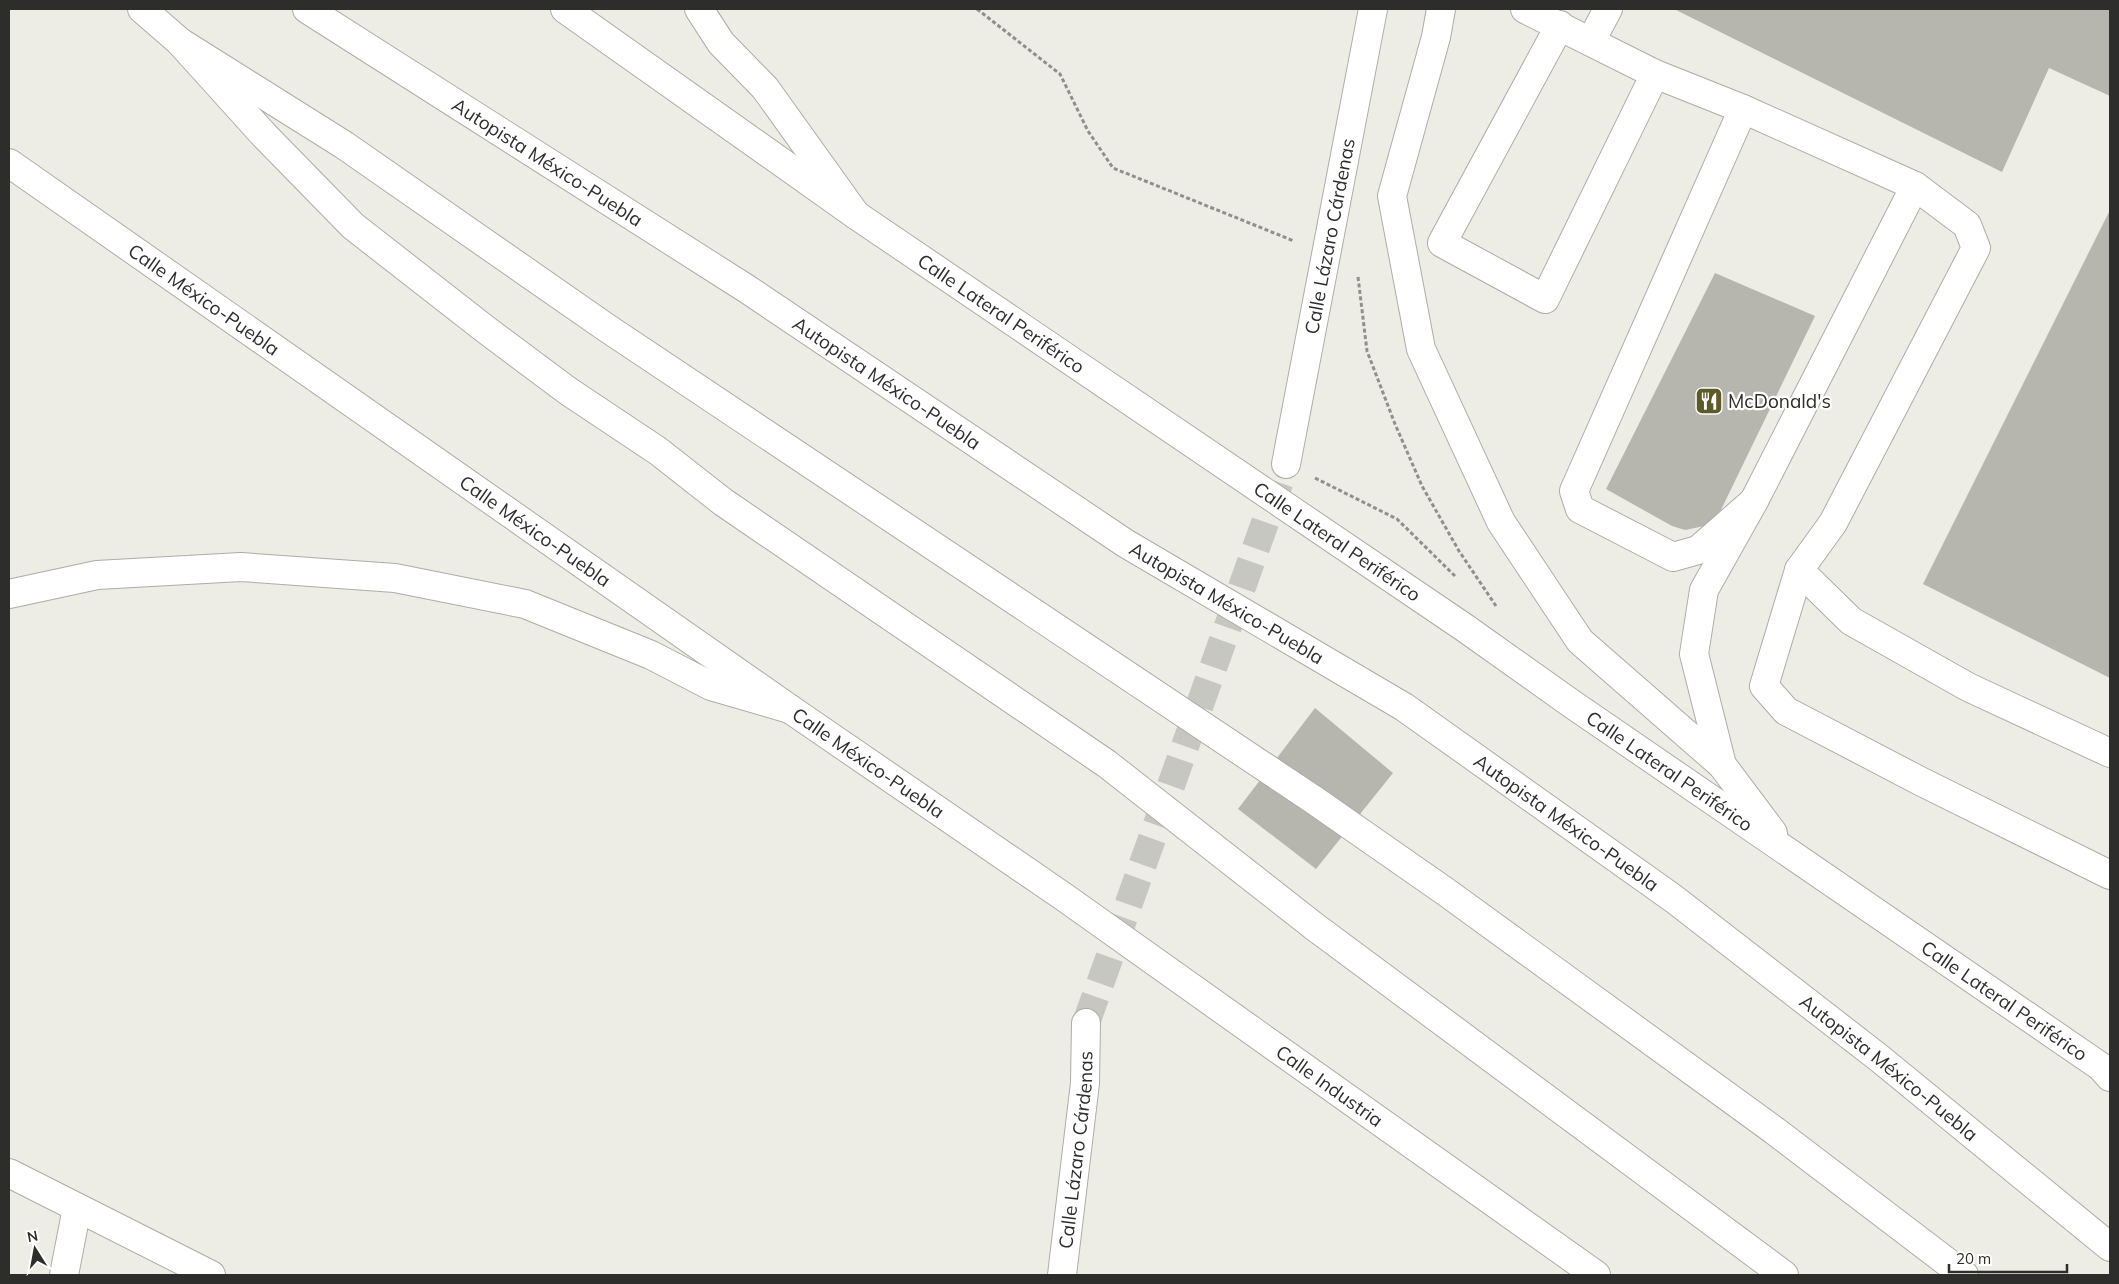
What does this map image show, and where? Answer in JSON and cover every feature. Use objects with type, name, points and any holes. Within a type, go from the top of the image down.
[{"type":"main road","points":[[142,9],[180,42],[264,135],[353,226],[470,317],[568,391],[658,451],[723,502],[1107,764],[1315,927],[1784,1275]]},
{"type":"main road","name":"Autopista México-Puebla","points":[[307,9],[747,289],[1124,543],[1404,707],[1674,898],[1879,1058],[2110,1247]]},
{"type":"main road","name":"Calle Lateral Periférico","points":[[565,9],[856,216],[1465,628],[1572,704],[2108,1073]]},
{"type":"main road","points":[[700,9],[721,42],[765,88],[856,216]]},
{"type":"main road","name":"Calle Lázaro Cárdenas","points":[[1286,464],[1373,9]]},
{"type":"main road","points":[[1441,9],[1436,37],[1392,196],[1421,349],[1501,522],[1580,641],[1722,766],[1787,851]]},
{"type":"main road","points":[[1525,9],[1655,74],[1744,108],[1915,186],[1967,225],[1976,248],[1833,523],[1799,570],[1764,686],[1786,711],[1922,782],[2110,875]]},
{"type":"main road","points":[[1591,41],[1608,9]]},
{"type":"main road","points":[[1560,25],[1442,243],[1545,299],[1655,74]]},
{"type":"main road","points":[[180,42],[344,145],[607,328],[1314,800],[1446,892],[1775,1130],[1964,1275]]},
{"type":"main road","points":[[1744,108],[1574,491],[1580,509],[1673,557],[1698,550],[1754,501]]},
{"type":"main road","name":"Calle México-Puebla","points":[[9,163],[790,709],[1064,897]]},
{"type":"main road","points":[[1722,766],[1694,654],[1704,590],[1754,501],[1915,186]]},
{"type":"main road","points":[[9,594],[97,575],[232,567],[320,571],[395,578],[525,604],[651,654],[711,686],[790,709]]},
{"type":"main road","points":[[1799,570],[1851,621],[1968,687],[2110,753]]},
{"type":"main road","name":"Calle Industria","points":[[1064,897],[1596,1275]]},
{"type":"main road","name":"Calle Lázaro Cárdenas","points":[[1062,1275],[1085,1082],[1086,1023]]},
{"type":"main road","points":[[9,1173],[211,1275]]},
{"type":"main road","points":[[64,1275],[77,1208]]},
{"type":"path","points":[[977,9],[1060,74],[1088,131],[1113,168],[1326,254],[1359,278],[1367,351],[1395,424],[1427,494],[1459,551],[1501,613]]},
{"type":"path","points":[[1286,464],[1397,519],[1458,579]]},
{"type":"building","points":[[1674,9],[2110,9],[2110,96],[2049,68],[2002,172]]},
{"type":"building","points":[[2110,210],[2110,678],[1923,584]]},
{"type":"building","points":[[1715,273],[1815,316],[1718,516],[1704,526],[1685,530],[1672,526],[1606,489]]},
{"type":"building","points":[[1315,708],[1393,773],[1316,869],[1238,809]]},
{"type":"tunnel","points":[[1086,1023],[1286,464]]},
{"type":"place","name":"McDonald's","points":[[1709,401]]}]
